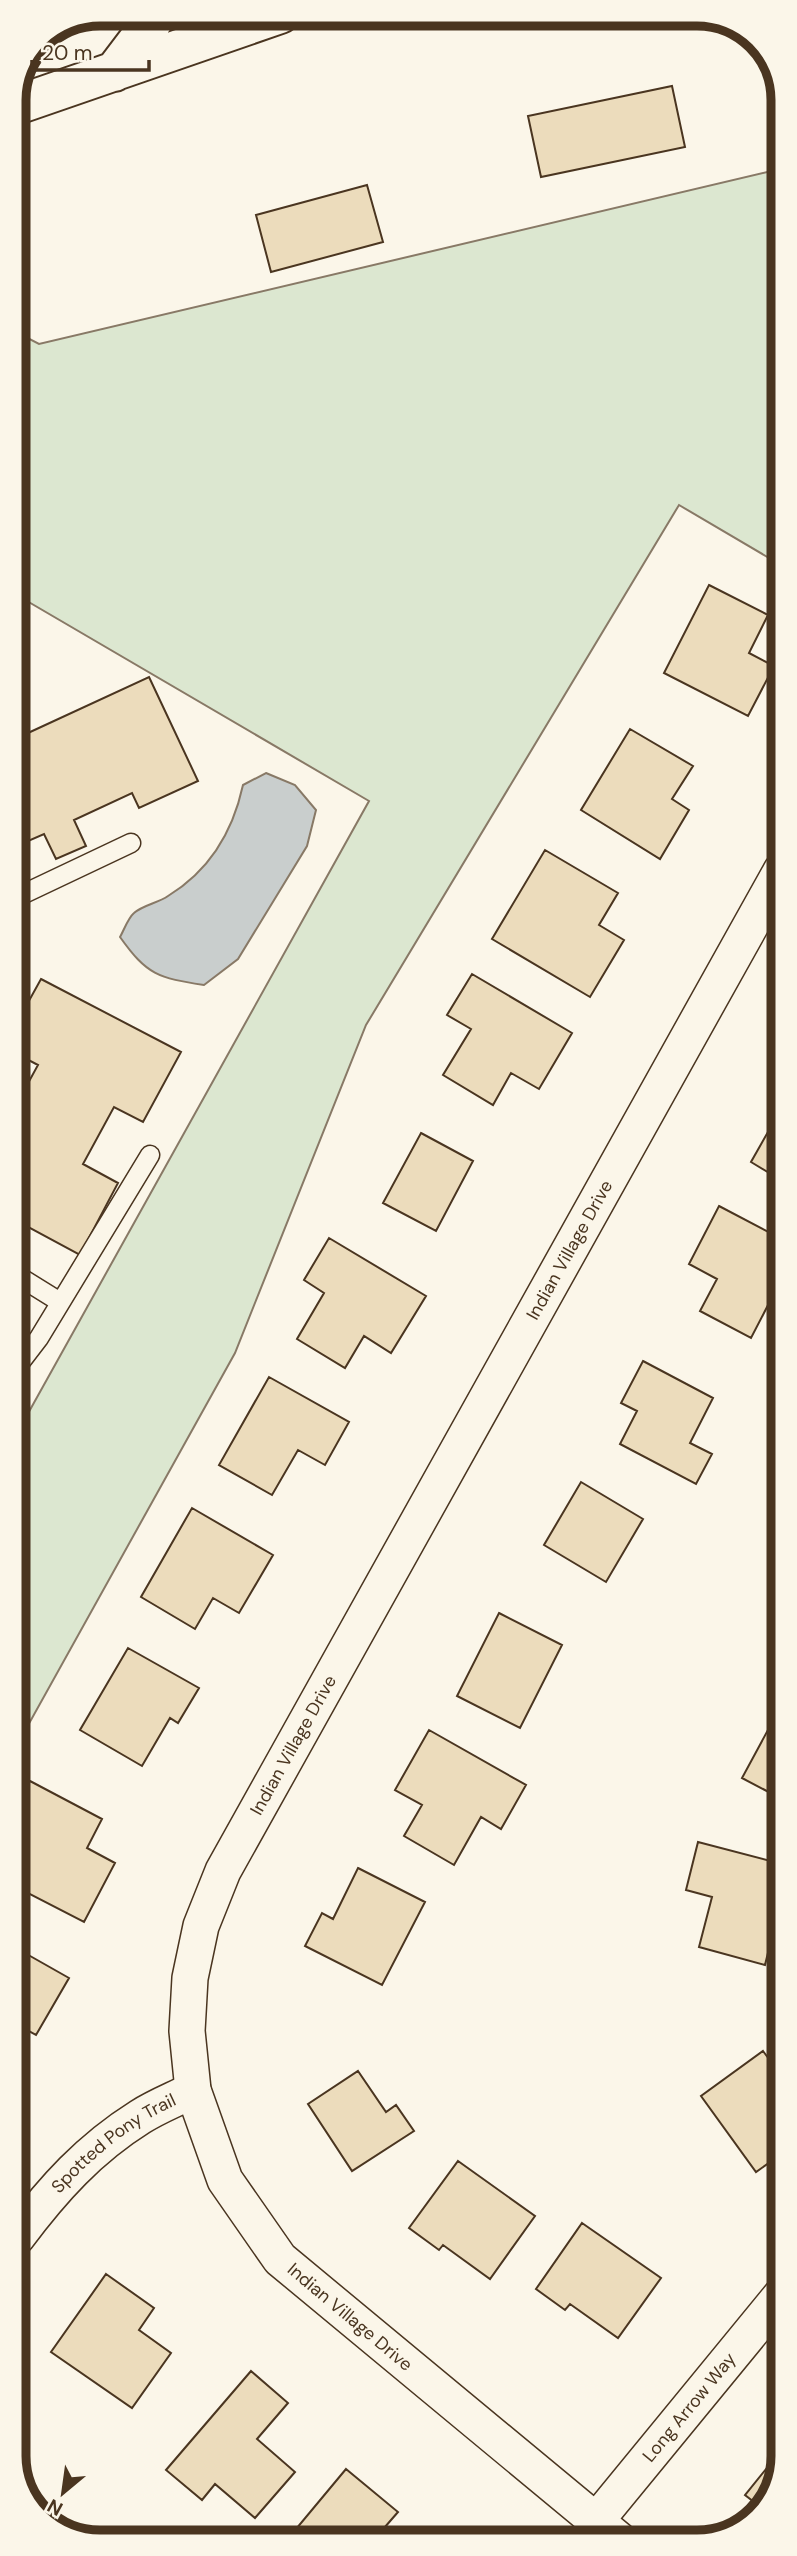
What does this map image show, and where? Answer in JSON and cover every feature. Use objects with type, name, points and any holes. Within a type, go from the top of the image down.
[{"type":"main road","points":[[114,72],[149,26]]},
{"type":"main road","points":[[26,102],[246,26]]},
{"type":"street","name":"Indian Village Drive","points":[[608,2530],[280,2259],[225,2180],[194,2090],[187,2031],[190,1978],[201,1926],[223,1871],[771,889]]},
{"type":"street","name":"Spotted Pony Trail","points":[[26,2225],[51,2191],[93,2151],[141,2116],[194,2090]]},
{"type":"street","name":"Long Arrow Way","points":[[608,2530],[771,2309]]},
{"type":"lane","points":[[26,893],[131,843]]},
{"type":"lane","points":[[26,1355],[39,1338],[150,1155]]},
{"type":"lane","points":[[26,1280],[60,1302]]},
{"type":"green space","points":[[771,171],[771,559],[679,505],[366,1025],[235,1353],[26,1729],[26,1417],[369,801],[26,600],[26,337],[39,344]]},
{"type":"shaded area","points":[[266,773],[295,785],[316,810],[307,846],[238,959],[204,985],[155,973],[138,960],[120,937],[128,921],[138,910],[168,896],[196,875],[226,834],[243,785]]},
{"type":"building","points":[[672,86],[685,147],[541,177],[528,116]]},
{"type":"building","points":[[367,185],[383,242],[271,272],[256,215]]},
{"type":"building","points":[[709,585],[768,615],[749,653],[771,664],[771,672],[748,716],[664,673]]},
{"type":"building","points":[[149,677],[198,781],[139,808],[132,793],[74,820],[86,846],[56,859],[44,834],[26,842],[26,734]]},
{"type":"building","points":[[630,729],[693,766],[672,799],[689,810],[660,859],[581,810]]},
{"type":"building","points":[[545,850],[618,893],[599,925],[624,940],[590,997],[492,939]]},
{"type":"building","points":[[472,974],[572,1033],[539,1089],[511,1073],[493,1105],[443,1075],[471,1029],[447,1015]]},
{"type":"building","points":[[41,979],[181,1052],[143,1122],[114,1107],[83,1164],[118,1183],[80,1255],[26,1226],[26,1087],[38,1065],[26,1059],[26,1006]]},
{"type":"building","points":[[771,1127],[771,1174],[751,1162]]},
{"type":"building","points":[[421,1133],[473,1161],[436,1231],[383,1203]]},
{"type":"building","points":[[719,1206],[771,1233],[771,1299],[751,1338],[700,1311],[717,1279],[689,1264]]},
{"type":"building","points":[[329,1238],[426,1296],[391,1353],[364,1336],[345,1368],[297,1339],[324,1293],[304,1280]]},
{"type":"building","points":[[643,1361],[713,1398],[690,1443],[712,1454],[696,1484],[620,1444],[637,1411],[621,1403]]},
{"type":"building","points":[[269,1377],[349,1422],[325,1465],[298,1450],[272,1495],[219,1465]]},
{"type":"building","points":[[581,1482],[643,1519],[606,1582],[544,1545]]},
{"type":"building","points":[[192,1508],[273,1555],[239,1613],[213,1598],[195,1629],[141,1597]]},
{"type":"building","points":[[499,1613],[562,1645],[520,1728],[457,1696]]},
{"type":"building","points":[[128,1648],[199,1688],[178,1723],[170,1718],[142,1766],[80,1730]]},
{"type":"building","points":[[771,1724],[771,1793],[742,1778]]},
{"type":"building","points":[[429,1730],[526,1785],[501,1829],[481,1817],[454,1865],[404,1836],[422,1805],[395,1790]]},
{"type":"building","points":[[30,1781],[102,1819],[87,1848],[115,1863],[84,1922],[26,1892],[26,1788]]},
{"type":"building","points":[[698,1842],[771,1861],[771,1941],[765,1965],[699,1947],[712,1897],[686,1890]]},
{"type":"building","points":[[358,1868],[425,1902],[382,1985],[305,1946],[322,1913],[333,1919]]},
{"type":"building","points":[[26,1954],[69,1978],[36,2035],[26,2030]]},
{"type":"building","points":[[763,2051],[771,2062],[771,2161],[756,2172],[701,2096]]},
{"type":"building","points":[[358,2071],[386,2112],[396,2105],[414,2131],[352,2171],[308,2104]]},
{"type":"building","points":[[458,2161],[535,2216],[490,2279],[443,2245],[439,2250],[409,2228]]},
{"type":"building","points":[[582,2223],[661,2278],[618,2338],[570,2304],[565,2310],[536,2289]]},
{"type":"building","points":[[106,2274],[154,2308],[139,2330],[171,2353],[132,2408],[51,2352]]},
{"type":"building","points":[[251,2371],[288,2403],[257,2439],[295,2472],[255,2518],[215,2484],[202,2500],[166,2470]]},
{"type":"building","points":[[770,2464],[767,2479],[755,2501],[745,2495]]},
{"type":"building","points":[[346,2469],[398,2512],[382,2530],[295,2530]]}]
